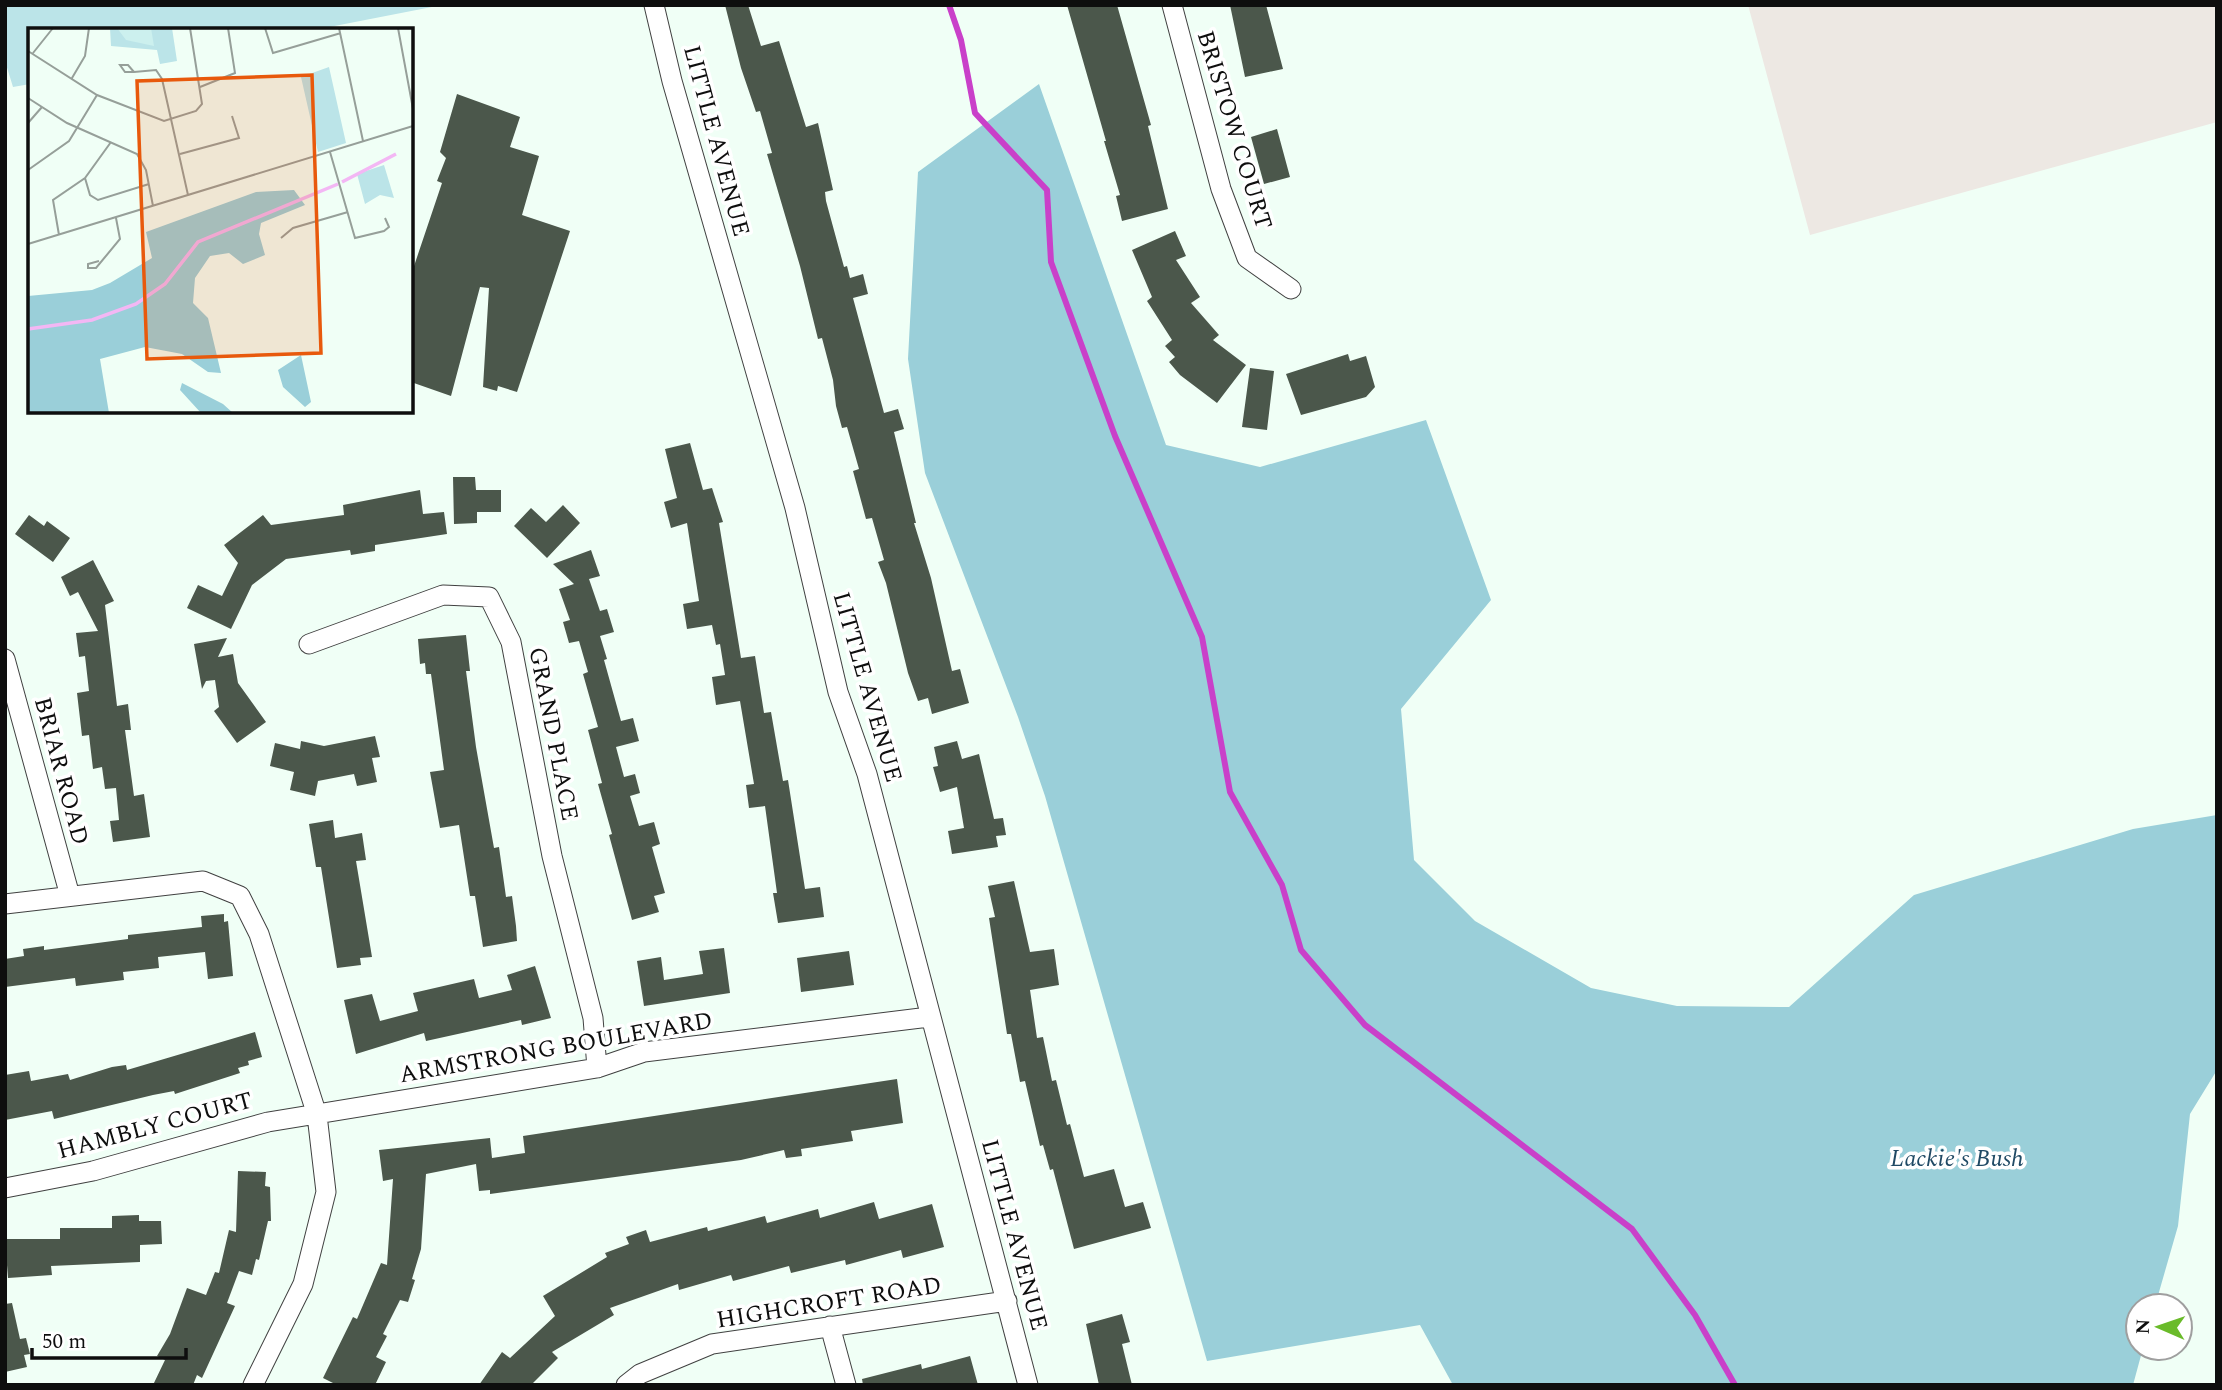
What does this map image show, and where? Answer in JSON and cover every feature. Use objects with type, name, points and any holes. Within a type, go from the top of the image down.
[{"type":"street","name":"LITTLE AVENUE","points":[[654,5],[672,80],[795,508],[838,692],[867,774],[1028,1385]]},
{"type":"street","name":"BRISTOW COURT","points":[[1172,5],[1221,189],[1247,257],[1291,289]]},
{"type":"street","name":"GRAND PLACE","points":[[309,644],[443,595],[489,597],[511,642],[552,856],[593,1018],[597,1068]]},
{"type":"street","name":"BRIAR ROAD","points":[[5,659],[70,896]]},
{"type":"street","points":[[5,904],[203,881],[240,896],[259,933],[317,1115],[326,1192],[303,1284],[253,1385]]},
{"type":"street","name":"ARMSTRONG BOULEVARD","points":[[317,1115],[597,1068],[644,1052],[929,1017]]},
{"type":"street","name":"HAMBLY COURT","points":[[5,1188],[93,1171],[268,1122],[317,1115]]},
{"type":"street","name":"HIGHCROFT ROAD","points":[[626,1385],[640,1374],[712,1344],[1007,1301]]},
{"type":"street","points":[[830,1326],[846,1385]]},
{"type":"shaded area","points":[[5,5],[442,5],[324,28],[28,28],[28,84],[13,87],[5,61]]},
{"type":"shaded area","points":[[1748,5],[2217,5],[2217,122],[1810,235]]},
{"type":"green space","name":"Lackie's Bush","points":[[1039,84],[1166,445],[1260,467],[1426,420],[1491,600],[1401,709],[1414,860],[1475,921],[1591,988],[1677,1006],[1789,1007],[1914,895],[2133,829],[2217,815],[2217,1070],[2190,1114],[2178,1226],[2159,1292],[2124,1292],[2124,1362],[2139,1362],[2133,1385],[1453,1385],[1420,1325],[1207,1361],[1045,796],[1018,717],[925,473],[908,359],[918,172]]},
{"type":"building","points":[[725,5],[748,5],[761,46],[779,41],[806,127],[818,123],[833,190],[825,192],[826,201],[844,267],[847,266],[850,278],[863,274],[868,294],[853,298],[884,413],[898,409],[904,429],[894,432],[914,523],[931,578],[952,671],[960,669],[969,703],[932,714],[928,698],[918,701],[908,673],[886,583],[878,562],[884,560],[872,518],[866,519],[853,471],[859,469],[847,427],[842,428],[822,338],[818,339],[767,154],[772,153],[760,111],[756,112],[741,68]]},
{"type":"building","points":[[1067,5],[1117,5],[1151,125],[1148,126],[1168,209],[1122,221],[1116,196],[1120,195]]},
{"type":"building","points":[[1230,5],[1266,5],[1283,69],[1245,77]]},
{"type":"building","points":[[457,94],[520,117],[510,147],[539,156],[522,215],[570,231],[517,392],[498,386],[497,391],[483,387],[489,288],[480,287],[451,396],[413,383],[413,269],[442,183],[437,181],[446,158],[440,152]]},
{"type":"building","points":[[1277,129],[1290,177],[1264,184],[1251,137]]},
{"type":"building","points":[[1175,231],[1186,256],[1176,260],[1200,297],[1191,303],[1219,335],[1213,340],[1246,365],[1217,403],[1180,375],[1169,362],[1175,357],[1165,346],[1172,340],[1147,301],[1152,297],[1132,250]]},
{"type":"building","points":[[1348,354],[1350,361],[1366,356],[1375,387],[1366,397],[1301,415],[1286,374]]},
{"type":"building","points":[[1250,368],[1274,371],[1267,430],[1242,427]]},
{"type":"building","points":[[690,443],[703,490],[712,488],[723,522],[719,523],[741,658],[755,656],[764,713],[771,712],[783,781],[788,780],[805,889],[820,887],[824,917],[778,923],[773,893],[777,893],[765,806],[749,808],[746,785],[754,784],[740,701],[716,705],[712,677],[725,675],[720,644],[716,645],[712,625],[687,629],[683,604],[699,601],[687,523],[671,528],[664,502],[677,498],[665,449]]},
{"type":"building","points":[[453,477],[475,477],[476,490],[501,490],[501,512],[477,512],[477,523],[454,524]]},
{"type":"building","points":[[420,490],[423,514],[444,512],[447,534],[375,545],[375,551],[351,555],[350,550],[286,559],[252,585],[231,629],[187,608],[198,585],[222,596],[238,563],[224,545],[263,515],[271,525],[344,515],[343,505]]},
{"type":"building","points":[[563,505],[580,523],[547,558],[514,526],[531,508],[546,522]]},
{"type":"building","points":[[29,515],[44,526],[47,521],[70,538],[53,562],[15,534]]},
{"type":"building","points":[[591,550],[600,576],[589,579],[600,611],[607,609],[614,632],[600,636],[607,659],[604,660],[621,721],[633,718],[639,741],[616,747],[624,777],[635,774],[640,793],[630,796],[639,826],[654,822],[660,844],[652,847],[665,893],[654,896],[659,912],[632,920],[609,835],[612,834],[598,784],[602,783],[588,730],[598,727],[583,674],[588,672],[579,641],[569,643],[563,622],[570,620],[559,589],[574,584],[553,564]]},
{"type":"building","points":[[93,560],[114,601],[105,605],[117,706],[128,704],[131,730],[125,730],[134,796],[144,794],[150,837],[113,842],[110,821],[119,820],[116,788],[105,789],[102,767],[93,769],[89,735],[82,736],[77,693],[89,691],[85,656],[79,657],[76,633],[98,631],[78,592],[70,596],[61,577]]},
{"type":"building","points":[[466,635],[470,671],[466,671],[476,747],[494,848],[499,847],[506,897],[512,896],[517,941],[483,947],[475,896],[470,896],[459,825],[440,828],[430,772],[444,770],[431,674],[426,674],[425,663],[420,664],[418,639]]},
{"type":"building","points":[[227,638],[218,657],[233,654],[238,683],[266,722],[237,743],[214,711],[219,707],[215,680],[206,681],[202,689],[194,644]]},
{"type":"building","points":[[375,736],[380,757],[372,758],[377,782],[357,786],[354,774],[318,781],[315,796],[290,790],[294,772],[270,766],[275,743],[300,749],[301,741],[324,746]]},
{"type":"building","points":[[957,741],[962,759],[979,754],[994,819],[1003,818],[1006,835],[996,836],[998,847],[952,854],[948,831],[964,828],[957,787],[940,792],[933,767],[938,766],[934,747]]},
{"type":"building","points":[[333,820],[335,838],[362,833],[366,860],[356,861],[372,957],[360,958],[361,965],[337,968],[321,867],[316,867],[309,824]]},
{"type":"building","points":[[1014,881],[1030,952],[1054,949],[1059,985],[1030,990],[1037,1038],[1043,1037],[1052,1081],[1056,1080],[1084,1177],[1114,1169],[1125,1207],[1143,1202],[1151,1228],[1074,1249],[1053,1169],[1050,1170],[1043,1145],[1040,1146],[1025,1081],[1020,1082],[1011,1034],[1007,1034],[989,918],[995,917],[988,886]]},
{"type":"building","points":[[224,914],[224,922],[228,921],[233,976],[208,979],[205,952],[158,957],[159,968],[123,972],[124,980],[76,986],[75,978],[5,987],[5,959],[24,956],[23,949],[44,946],[44,950],[128,939],[128,935],[202,927],[201,916]]},
{"type":"building","points":[[724,948],[730,993],[644,1006],[637,961],[661,957],[664,980],[703,974],[699,951]]},
{"type":"building","points":[[849,951],[854,985],[801,992],[797,958]]},
{"type":"building","points":[[535,966],[551,1018],[522,1025],[521,1020],[426,1041],[424,1033],[356,1054],[344,1000],[372,994],[380,1021],[418,1011],[413,993],[474,979],[479,998],[512,990],[507,975]]},
{"type":"building","points":[[255,1032],[262,1057],[248,1061],[249,1065],[238,1068],[240,1073],[175,1094],[174,1091],[153,1095],[54,1119],[52,1111],[5,1120],[5,1075],[29,1071],[31,1081],[68,1074],[70,1080],[112,1067],[126,1065],[127,1070]]},
{"type":"building","points":[[897,1079],[903,1123],[851,1131],[853,1141],[801,1149],[802,1156],[786,1158],[784,1150],[741,1160],[490,1194],[490,1190],[479,1191],[476,1164],[426,1174],[421,1249],[412,1279],[415,1280],[408,1302],[400,1300],[383,1334],[387,1336],[376,1357],[386,1362],[375,1385],[337,1385],[323,1378],[353,1317],[357,1319],[381,1263],[387,1265],[393,1179],[383,1181],[379,1150],[490,1138],[492,1158],[525,1153],[523,1136]]},
{"type":"building","points":[[238,1171],[266,1172],[265,1186],[270,1187],[271,1221],[268,1221],[259,1260],[256,1259],[252,1275],[239,1271],[227,1303],[235,1306],[202,1378],[197,1375],[193,1385],[153,1385],[165,1360],[157,1356],[170,1334],[187,1288],[206,1295],[215,1272],[219,1273],[229,1230],[236,1232]]},
{"type":"building","points":[[874,1202],[879,1219],[932,1204],[944,1247],[903,1258],[901,1250],[846,1265],[845,1260],[791,1273],[789,1266],[733,1281],[731,1275],[679,1290],[678,1284],[610,1308],[614,1315],[552,1352],[558,1358],[531,1385],[479,1385],[502,1352],[510,1358],[555,1316],[543,1296],[607,1257],[605,1253],[629,1244],[626,1237],[646,1230],[650,1242],[765,1216],[767,1223],[818,1209],[820,1218]]},
{"type":"building","points":[[139,1215],[139,1221],[161,1221],[162,1244],[140,1245],[140,1262],[51,1266],[52,1275],[8,1278],[5,1239],[60,1239],[60,1228],[112,1228],[112,1216]]},
{"type":"building","points":[[12,1303],[20,1339],[26,1338],[30,1354],[24,1355],[27,1367],[5,1372],[5,1304]]},
{"type":"building","points":[[1122,1314],[1130,1342],[1122,1344],[1132,1385],[1099,1385],[1086,1324]]},
{"type":"building","points":[[970,1356],[978,1385],[863,1385],[862,1379],[921,1364],[922,1369]]},
{"type":"waterway","points":[[949,5],[961,40],[975,113],[1047,190],[1051,262],[1115,436],[1202,637],[1230,792],[1282,885],[1301,950],[1365,1025],[1632,1229],[1695,1315],[1735,1385]]}]
